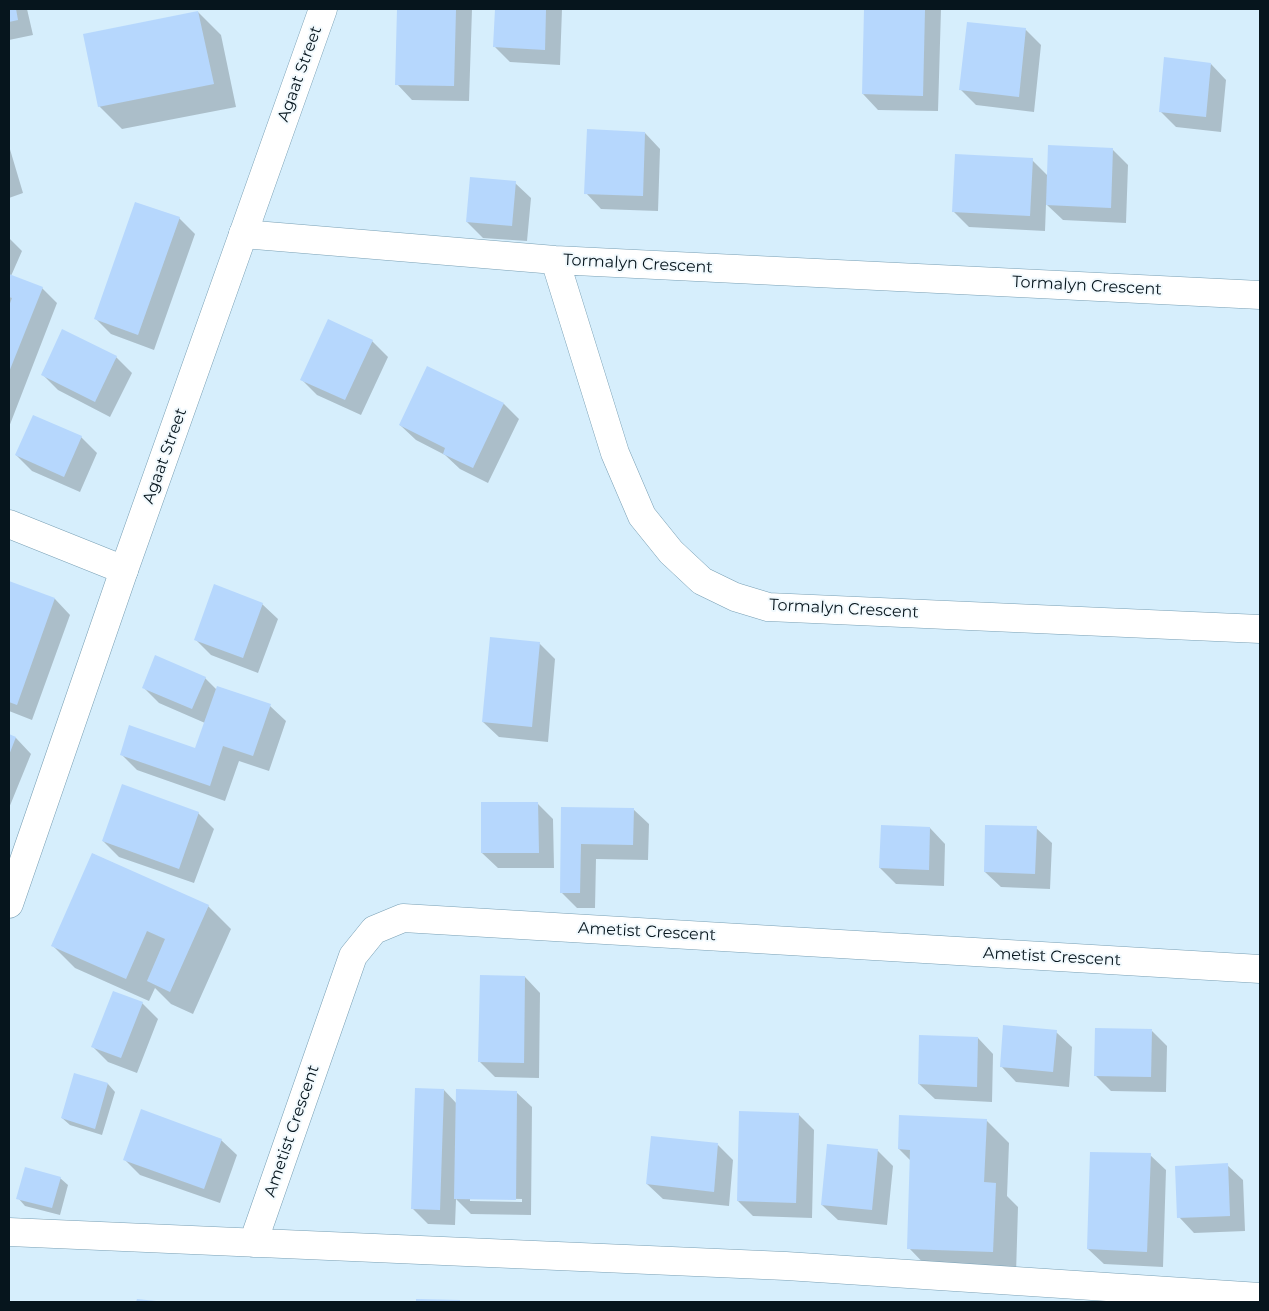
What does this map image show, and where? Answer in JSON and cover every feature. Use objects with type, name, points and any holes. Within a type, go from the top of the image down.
[{"type":"street","name":"Agaat Street","points":[[9,904],[14,871],[124,570],[323,9]]},
{"type":"street","name":"Tormalyn Crescent","points":[[243,234],[555,260],[1260,295]]},
{"type":"street","name":"Tormalyn Crescent","points":[[555,260],[615,453],[642,516],[671,552],[702,581],[735,597],[768,607],[1260,629]]},
{"type":"street","points":[[9,524],[124,570]]},
{"type":"street","name":"Ametist Crescent","points":[[253,1243],[353,956],[374,930],[403,918],[1260,969]]},
{"type":"street","points":[[9,1232],[786,1266],[1260,1297]]},
{"type":"building","points":[[9,9],[16,9],[18,20],[9,22]]},
{"type":"building","points":[[397,9],[456,9],[454,86],[395,85]]},
{"type":"building","points":[[495,9],[546,9],[545,50],[493,47]]},
{"type":"building","points":[[864,9],[925,9],[923,96],[862,94]]},
{"type":"building","points":[[198,11],[214,84],[98,107],[83,34]]},
{"type":"building","points":[[967,22],[1026,28],[1019,97],[959,90]]},
{"type":"building","points":[[1164,57],[1211,63],[1206,117],[1159,112]]},
{"type":"building","points":[[587,129],[645,132],[643,196],[584,194]]},
{"type":"building","points":[[1048,145],[1113,148],[1111,208],[1046,205]]},
{"type":"building","points":[[955,154],[1033,158],[1030,216],[952,212]]},
{"type":"building","points":[[470,177],[516,181],[512,226],[466,222]]},
{"type":"building","points":[[135,202],[180,217],[138,335],[94,319]]},
{"type":"building","points":[[9,274],[43,287],[9,372],[9,306],[12,298],[9,297]]},
{"type":"building","points":[[328,319],[373,340],[345,400],[300,380]]},
{"type":"building","points":[[62,329],[117,356],[95,402],[41,375]]},
{"type":"building","points":[[427,366],[504,403],[473,468],[443,454],[445,448],[399,425]]},
{"type":"building","points":[[33,415],[82,436],[64,477],[15,455]]},
{"type":"building","points":[[9,581],[55,598],[17,705],[9,702]]},
{"type":"building","points":[[214,584],[263,603],[243,658],[194,640]]},
{"type":"building","points":[[490,637],[540,642],[532,727],[482,722]]},
{"type":"building","points":[[155,655],[206,677],[192,709],[142,688]]},
{"type":"building","points":[[217,686],[271,704],[253,756],[223,746],[210,786],[120,755],[129,725],[195,748]]},
{"type":"building","points":[[9,734],[16,737],[9,755]]},
{"type":"building","points":[[122,784],[199,812],[179,869],[102,841]]},
{"type":"building","points":[[481,802],[538,802],[539,853],[481,853]]},
{"type":"building","points":[[561,807],[634,808],[633,845],[581,844],[580,893],[560,893]]},
{"type":"building","points":[[881,825],[930,827],[929,870],[879,868]]},
{"type":"building","points":[[985,825],[1037,826],[1035,874],[984,872]]},
{"type":"building","points":[[92,853],[209,905],[170,992],[147,981],[165,939],[147,931],[126,979],[51,946]]},
{"type":"building","points":[[480,975],[525,976],[524,1063],[478,1062]]},
{"type":"building","points":[[113,991],[143,1002],[121,1058],[91,1047]]},
{"type":"building","points":[[1003,1025],[1057,1030],[1053,1072],[1000,1067]]},
{"type":"building","points":[[1095,1028],[1152,1029],[1151,1077],[1094,1076]]},
{"type":"building","points":[[919,1035],[978,1037],[977,1087],[918,1084]]},
{"type":"building","points":[[74,1073],[108,1083],[95,1129],[61,1118]]},
{"type":"building","points":[[415,1088],[444,1089],[440,1210],[411,1209]]},
{"type":"building","points":[[456,1089],[517,1091],[516,1200],[454,1199]]},
{"type":"building","points":[[141,1109],[222,1139],[204,1189],[123,1160]]},
{"type":"building","points":[[739,1111],[799,1113],[796,1203],[737,1201]]},
{"type":"building","points":[[899,1115],[987,1119],[984,1182],[996,1183],[993,1252],[907,1249],[910,1150],[898,1149]]},
{"type":"building","points":[[651,1136],[718,1143],[714,1192],[646,1184]]},
{"type":"building","points":[[827,1144],[878,1149],[872,1210],[821,1205]]},
{"type":"building","points":[[1090,1152],[1151,1153],[1147,1252],[1087,1249]]},
{"type":"building","points":[[1228,1163],[1230,1216],[1177,1218],[1175,1166]]},
{"type":"building","points":[[25,1167],[61,1177],[52,1208],[16,1199]]},
{"type":"building","points":[[137,1299],[156,1301],[156,1302],[136,1302]]},
{"type":"building","points":[[416,1299],[460,1300],[460,1302],[416,1302]]}]
